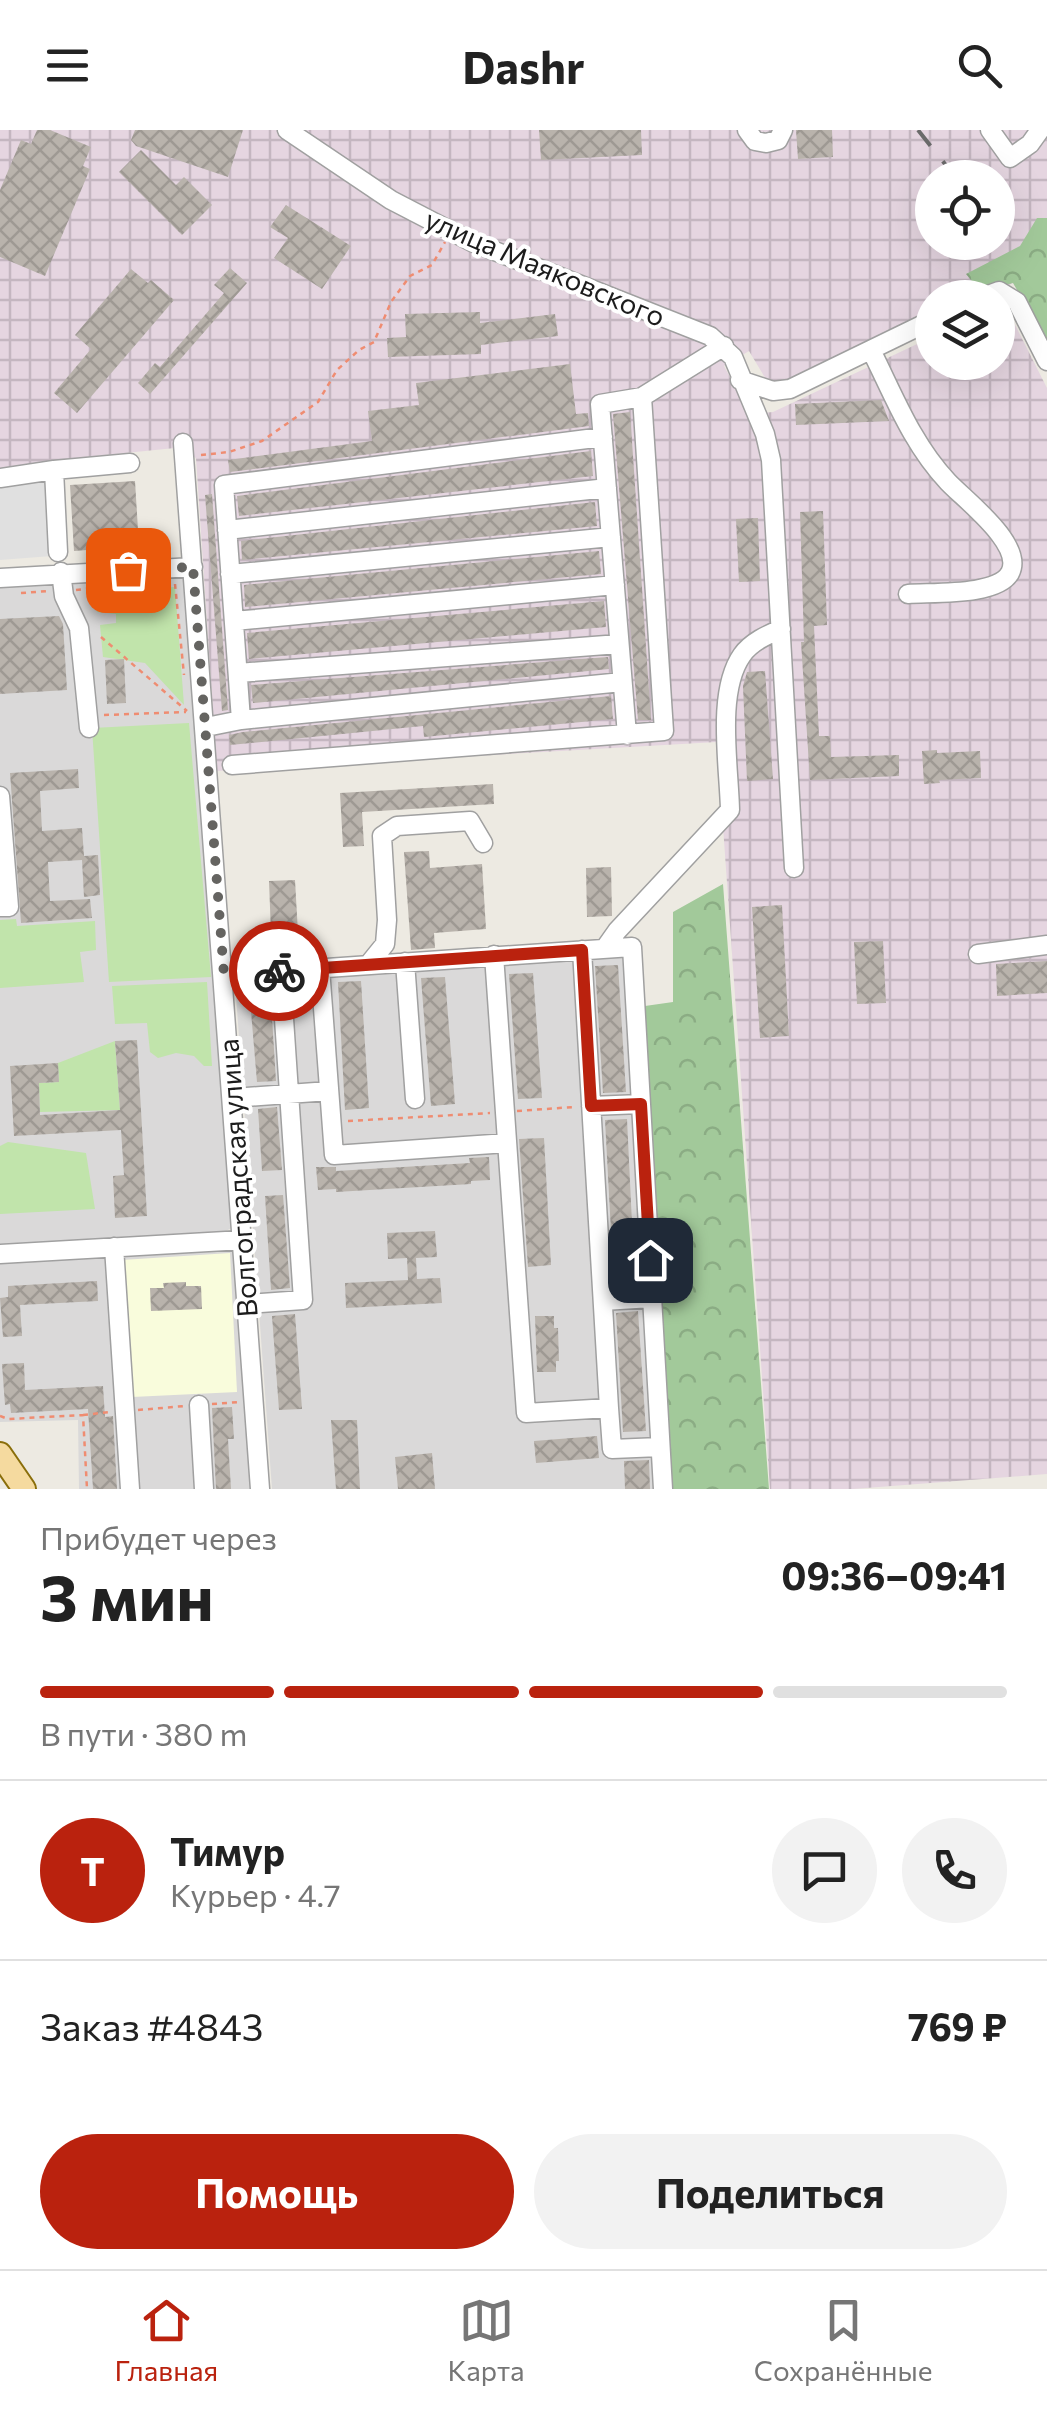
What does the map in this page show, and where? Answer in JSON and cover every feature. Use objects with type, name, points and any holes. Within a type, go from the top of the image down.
[{"type":"main road","points":[[3,1461],[24,1489]]},
{"type":"street","name":"улица Маяковского","points":[[287,130],[391,200],[450,232],[710,336],[724,346]]},
{"type":"street","points":[[748,130],[755,141],[766,143],[778,140],[784,130]]},
{"type":"street","points":[[990,130],[1010,158],[1030,144],[1040,130]]},
{"type":"street","points":[[1015,301],[1047,361]]},
{"type":"street","points":[[740,380],[774,391],[790,389],[915,328]]},
{"type":"street","points":[[627,735],[600,404],[642,396],[724,346],[733,357],[765,434],[771,460],[794,868]]},
{"type":"street","points":[[872,350],[909,430],[928,459],[999,532],[1010,552],[1012,568],[1008,576],[990,588],[908,594]]},
{"type":"street","points":[[232,765],[664,731],[642,396]]},
{"type":"street","points":[[242,720],[224,485],[603,437]]},
{"type":"street","name":"Волгоградская улица","points":[[184,449],[200,723],[224,975],[260,1489]]},
{"type":"street","points":[[0,478],[130,463]]},
{"type":"street","points":[[54,470],[58,552]]},
{"type":"street","points":[[227,530],[607,488]]},
{"type":"street","points":[[230,574],[611,537]]},
{"type":"street","points":[[0,578],[63,582],[193,567]]},
{"type":"street","points":[[63,582],[79,628],[88,728]]},
{"type":"street","points":[[234,621],[615,585]]},
{"type":"street","points":[[606,948],[730,810],[727,688],[742,654],[761,638],[781,629]]},
{"type":"street","points":[[238,673],[620,644]]},
{"type":"street","points":[[200,723],[622,682]]},
{"type":"street","points":[[0,796],[10,906],[0,907]]},
{"type":"street","points":[[368,965],[385,944],[382,836],[397,826],[470,821],[483,843]]},
{"type":"street","points":[[978,954],[1047,944]]},
{"type":"street","points":[[224,975],[632,947],[662,1489]]},
{"type":"street","points":[[582,950],[612,1449],[660,1447]]},
{"type":"street","points":[[494,955],[526,1413],[609,1408]]},
{"type":"street","points":[[405,962],[415,1099]]},
{"type":"street","points":[[320,968],[334,1155],[507,1142]]},
{"type":"street","points":[[248,1304],[303,1300],[282,990]]},
{"type":"street","points":[[233,1098],[329,1091]]},
{"type":"street","points":[[591,1106],[641,1104]]},
{"type":"street","points":[[0,1254],[242,1240]]},
{"type":"street","points":[[114,1248],[130,1489]]},
{"type":"street","points":[[604,1301],[652,1298]]},
{"type":"street","points":[[199,1405],[204,1489]]},
{"type":"path","points":[[184,449],[229,452],[262,442],[318,402],[337,370],[374,342],[391,302],[410,276],[432,265],[450,232]]},
{"type":"path","points":[[16,593],[63,582],[101,588]]},
{"type":"path","points":[[176,583],[184,675]]},
{"type":"path","points":[[101,637],[200,723]]},
{"type":"path","points":[[186,693],[188,712]]},
{"type":"path","points":[[104,716],[188,712]]},
{"type":"path","points":[[331,1122],[591,1106]]},
{"type":"path","points":[[0,1416],[8,1419],[83,1415],[241,1402]]},
{"type":"path","points":[[83,1415],[87,1489]]},
{"type":"shaded area","points":[[0,130],[1047,130],[1047,341],[1015,280],[915,280],[915,327],[773,391],[749,351],[724,366],[750,414],[773,412],[915,345],[915,380],[1015,380],[1015,325],[1047,388],[1047,1474],[853,1489],[770,1489],[717,742],[217,771],[196,458],[175,448],[66,459],[0,473]]},
{"type":"shaded area","points":[[46,476],[52,556],[0,560],[0,482]]},
{"type":"shaded area","points":[[180,573],[188,581],[235,1226],[226,1231],[0,1245],[0,584]]},
{"type":"shaded area","points":[[628,954],[657,1489],[272,1489],[235,982]]},
{"type":"shaded area","points":[[237,1246],[254,1489],[79,1489],[78,1420],[0,1422],[0,1258]]},
{"type":"shaded area","points":[[230,1253],[237,1392],[132,1397],[122,1260]]},
{"type":"green space","points":[[1037,218],[1047,218],[1047,341],[1015,280],[971,280],[966,274],[993,260],[1015,260],[1015,249]]},
{"type":"green space","points":[[175,587],[184,705],[145,663],[103,657],[100,625],[116,623],[116,614],[97,612],[92,591]]},
{"type":"green space","points":[[189,723],[211,977],[109,982],[92,728]]},
{"type":"green space","points":[[723,884],[769,1489],[669,1489],[645,1006],[673,1002],[673,912]]},
{"type":"green space","points":[[16,919],[17,926],[95,921],[96,950],[80,952],[84,982],[0,988],[0,920]]},
{"type":"green space","points":[[207,982],[212,1066],[204,1066],[194,1056],[176,1053],[158,1058],[150,1052],[147,1023],[115,1024],[112,986]]},
{"type":"green space","points":[[115,1041],[120,1110],[40,1112],[39,1083],[59,1082],[58,1063]]},
{"type":"green space","points":[[8,1142],[86,1153],[95,1209],[0,1214],[0,1146]]},
{"type":"building","points":[[37,130],[50,130],[91,147],[83,166],[90,169],[45,276],[0,257],[0,190],[21,140],[31,144]]},
{"type":"building","points":[[135,130],[243,130],[228,177],[136,146],[131,140]]},
{"type":"building","points":[[539,130],[641,130],[642,155],[541,160]]},
{"type":"building","points":[[796,130],[832,130],[833,157],[798,159]]},
{"type":"building","points":[[141,150],[176,185],[184,177],[212,205],[182,235],[119,172]]},
{"type":"building","points":[[286,205],[351,246],[322,289],[274,258],[288,238],[270,227]]},
{"type":"building","points":[[230,268],[247,283],[150,394],[138,383],[155,363],[160,367],[224,293],[214,285]]},
{"type":"building","points":[[131,269],[174,300],[77,413],[54,393],[91,349],[75,335]]},
{"type":"building","points":[[480,312],[480,323],[555,314],[558,336],[481,345],[481,354],[388,357],[387,338],[406,337],[405,314]]},
{"type":"building","points":[[570,364],[576,414],[588,413],[589,426],[230,472],[228,460],[372,441],[368,411],[419,405],[416,383]]},
{"type":"building","points":[[881,400],[889,421],[796,425],[795,404]]},
{"type":"building","points":[[630,412],[651,720],[638,720],[613,414]]},
{"type":"building","points":[[591,451],[593,476],[239,516],[237,496]]},
{"type":"building","points":[[135,481],[139,546],[74,551],[70,485]]},
{"type":"building","points":[[212,494],[228,710],[222,711],[205,495]]},
{"type":"building","points":[[595,502],[597,526],[242,560],[241,541]]},
{"type":"building","points":[[823,511],[827,625],[814,626],[819,736],[830,736],[831,757],[899,755],[899,776],[810,780],[801,642],[800,512]]},
{"type":"building","points":[[758,518],[760,581],[739,582],[736,519]]},
{"type":"building","points":[[599,551],[601,574],[245,607],[244,585]]},
{"type":"building","points":[[604,601],[606,627],[249,659],[247,633]]},
{"type":"building","points":[[59,616],[63,624],[67,690],[0,694],[0,619]]},
{"type":"building","points":[[608,657],[609,669],[253,703],[251,685]]},
{"type":"building","points":[[124,659],[126,703],[107,704],[105,660]]},
{"type":"building","points":[[765,671],[773,779],[747,781],[743,686],[747,672]]},
{"type":"building","points":[[611,696],[613,719],[424,737],[423,726],[230,745],[229,735],[243,732]]},
{"type":"building","points":[[922,751],[980,751],[981,778],[924,784]]},
{"type":"building","points":[[78,769],[79,788],[40,791],[42,831],[82,828],[84,856],[98,855],[100,895],[84,897],[82,860],[48,862],[50,901],[90,899],[92,918],[21,923],[10,773]]},
{"type":"building","points":[[493,784],[494,804],[362,812],[364,846],[343,847],[340,793]]},
{"type":"building","points":[[429,851],[430,868],[482,864],[486,929],[434,933],[435,948],[411,950],[404,852]]},
{"type":"building","points":[[611,867],[612,916],[587,917],[586,868]]},
{"type":"building","points":[[295,880],[298,933],[271,934],[269,881]]},
{"type":"building","points":[[782,905],[789,1036],[760,1038],[752,907]]},
{"type":"building","points":[[883,941],[886,1003],[857,1004],[854,942]]},
{"type":"building","points":[[1047,961],[1047,993],[997,996],[996,964]]},
{"type":"building","points":[[618,965],[626,1092],[603,1093],[595,966]]},
{"type":"building","points":[[533,973],[542,1098],[518,1099],[509,974]]},
{"type":"building","points":[[445,977],[455,1104],[431,1106],[421,978]]},
{"type":"building","points":[[361,981],[369,1108],[345,1110],[338,982]]},
{"type":"building","points":[[270,986],[276,1081],[257,1082],[249,988]]},
{"type":"building","points":[[137,1040],[147,1216],[115,1218],[113,1176],[124,1175],[121,1130],[14,1136],[10,1066],[58,1063],[59,1082],[39,1083],[40,1115],[120,1110],[115,1041]]},
{"type":"building","points":[[277,1107],[282,1170],[262,1171],[258,1109]]},
{"type":"building","points":[[627,1119],[635,1286],[614,1288],[605,1120]]},
{"type":"building","points":[[544,1138],[551,1265],[528,1267],[519,1139]]},
{"type":"building","points":[[489,1157],[490,1180],[471,1184],[318,1190],[316,1167],[336,1167],[336,1171],[470,1163],[469,1158]]},
{"type":"building","points":[[283,1195],[290,1288],[271,1290],[265,1196]]},
{"type":"building","points":[[435,1231],[437,1257],[416,1258],[417,1279],[440,1278],[442,1303],[346,1308],[345,1283],[408,1280],[407,1258],[388,1259],[387,1233]]},
{"type":"building","points":[[97,1281],[98,1301],[20,1305],[22,1336],[3,1337],[0,1298],[8,1297],[8,1286]]},
{"type":"building","points":[[186,1282],[186,1286],[201,1286],[202,1309],[151,1311],[150,1288]]},
{"type":"building","points":[[638,1311],[646,1431],[623,1432],[616,1313]]},
{"type":"building","points":[[295,1314],[302,1409],[279,1410],[272,1316]]},
{"type":"building","points":[[535,1316],[554,1316],[554,1328],[558,1328],[556,1372],[537,1372]]},
{"type":"building","points":[[24,1363],[25,1390],[103,1386],[105,1417],[113,1416],[117,1489],[93,1489],[88,1409],[11,1413],[10,1404],[5,1405],[2,1364]]},
{"type":"building","points":[[232,1407],[234,1439],[228,1439],[231,1489],[216,1489],[212,1408]]},
{"type":"building","points":[[331,1420],[357,1420],[360,1489],[336,1489]]},
{"type":"building","points":[[597,1436],[599,1458],[536,1463],[534,1441]]},
{"type":"building","points":[[432,1453],[435,1489],[398,1489],[395,1457]]},
{"type":"building","points":[[649,1460],[650,1489],[625,1489],[624,1461]]},
{"type":"railway","points":[[918,130],[942,160]]},
{"type":"way so far","points":[[128,570],[193,567],[224,975],[279,971]]},
{"type":"route","points":[[279,971],[582,950],[591,1106],[641,1104],[650,1260]]}]
